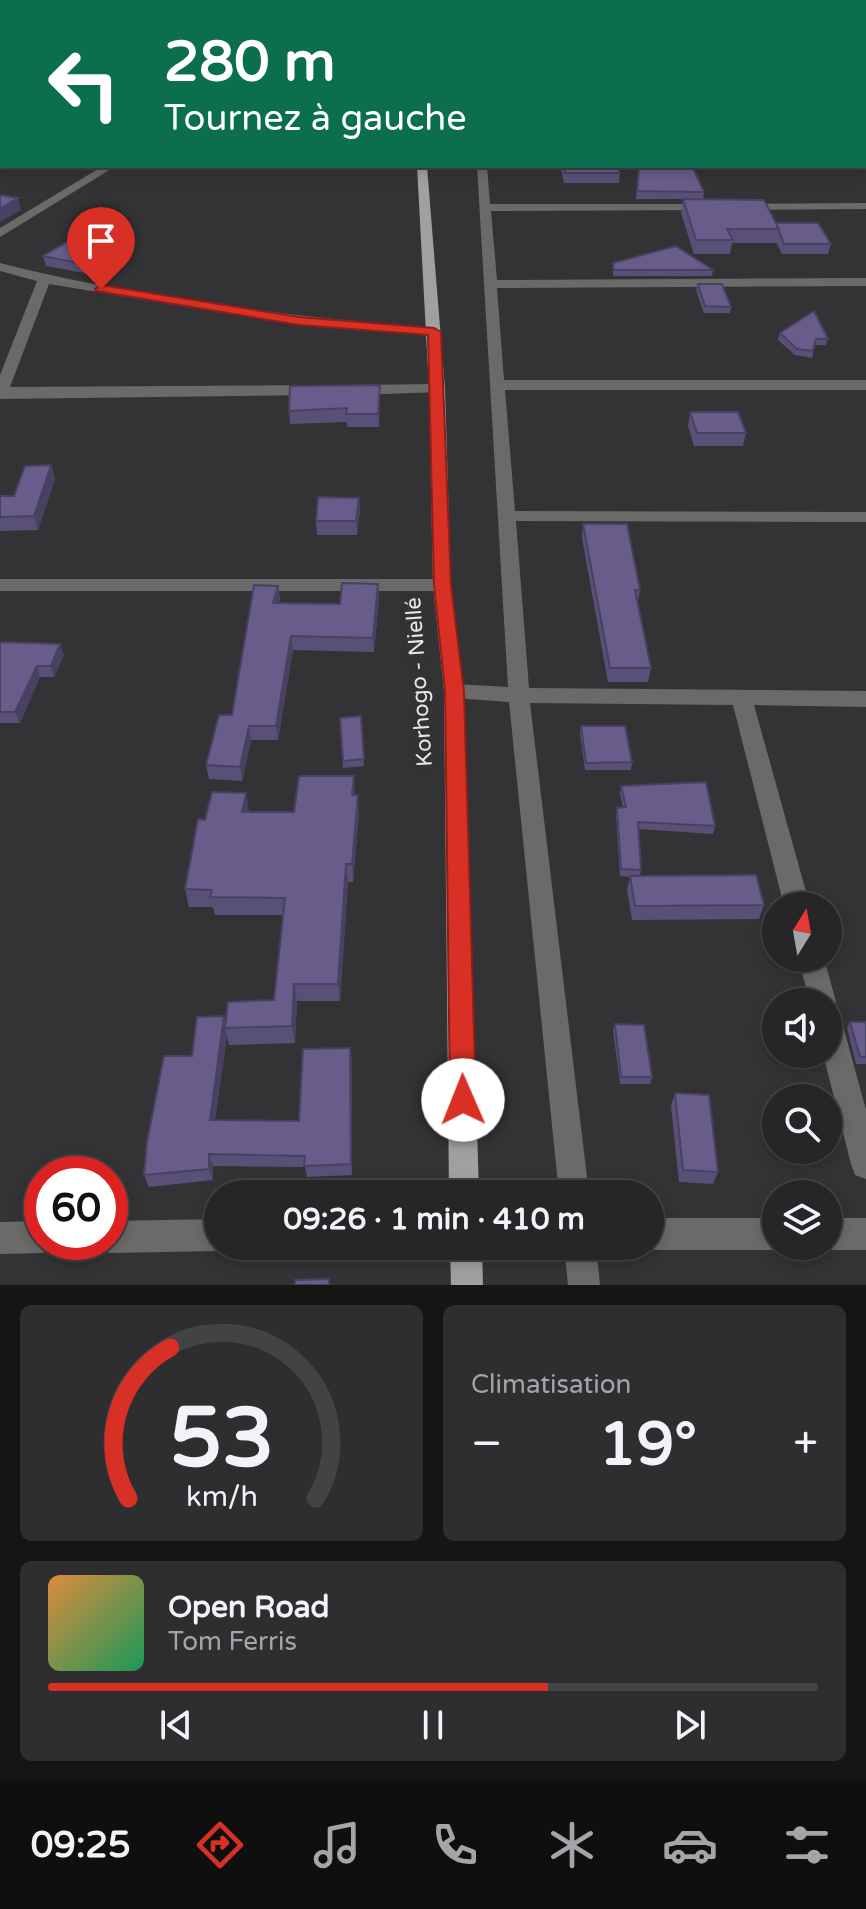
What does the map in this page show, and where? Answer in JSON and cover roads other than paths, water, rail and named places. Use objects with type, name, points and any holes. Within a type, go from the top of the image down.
[{"type":"main road","name":"Korhogo - Niellé","points":[[422,168],[437,389],[442,585],[454,691],[464,1180]]},
{"type":"main road","points":[[466,1260],[467,1285]]},
{"type":"street","points":[[0,233],[108,168]]},
{"type":"street","points":[[482,168],[509,516],[519,695],[572,1180]]},
{"type":"street","points":[[487,208],[866,206]]},
{"type":"street","points":[[0,267],[44,279],[299,321],[434,332]]},
{"type":"street","points":[[44,279],[4,372],[0,393],[437,389]]},
{"type":"street","points":[[491,284],[866,282]]},
{"type":"street","points":[[497,385],[866,385]]},
{"type":"street","points":[[509,516],[866,517]]},
{"type":"street","points":[[0,585],[442,585]]},
{"type":"street","points":[[454,691],[519,695],[866,699]]},
{"type":"street","points":[[741,697],[793,892]]},
{"type":"street","points":[[840,1068],[866,1164]]},
{"type":"street","points":[[664,1234],[762,1234]]},
{"type":"street","points":[[842,1234],[866,1234]]},
{"type":"street","points":[[128,1237],[204,1235]]},
{"type":"street","points":[[0,1238],[24,1237]]},
{"type":"street","points":[[581,1260],[584,1285]]}]
